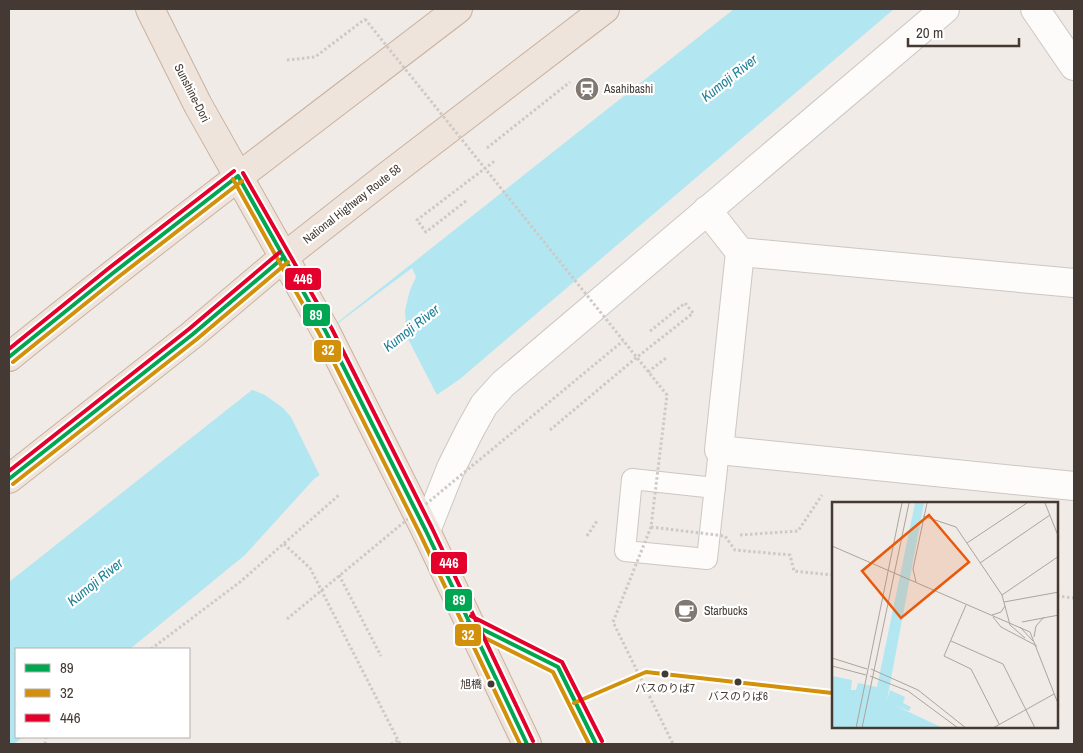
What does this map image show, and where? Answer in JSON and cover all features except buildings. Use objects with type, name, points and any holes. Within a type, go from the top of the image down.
[{"type":"highway","name":"Sunshine-Dori","points":[[150,9],[198,105],[326,332],[384,445],[527,744]]},
{"type":"highway","points":[[9,357],[238,176],[458,9]]},
{"type":"highway","name":"National Highway Route 58","points":[[9,479],[193,334],[284,257],[606,9]]},
{"type":"street","points":[[426,530],[451,468],[484,405],[503,384],[945,9]]},
{"type":"street","points":[[1035,9],[1074,66]]},
{"type":"street","points":[[707,210],[740,252],[730,451],[1074,486]]},
{"type":"street","points":[[740,252],[1074,283]]},
{"type":"lane","points":[[715,488],[632,479],[625,551],[707,559],[715,488],[730,451]]},
{"type":"path","points":[[287,60],[315,57],[365,19],[667,395],[651,527],[613,622],[673,744]]},
{"type":"path","points":[[487,148],[570,82]]},
{"type":"path","points":[[466,201],[426,232],[417,220],[496,160]]},
{"type":"path","points":[[550,430],[693,313],[685,303],[649,332]]},
{"type":"path","points":[[287,619],[623,342]]},
{"type":"path","points":[[648,372],[666,358]]},
{"type":"path","points":[[651,527],[725,536],[798,531],[824,493]]},
{"type":"path","points":[[152,648],[240,582],[339,495]]},
{"type":"path","points":[[725,536],[735,550],[790,555],[794,571],[832,575]]},
{"type":"path","points":[[284,544],[310,568],[322,589],[399,742],[391,744]]},
{"type":"path","points":[[339,575],[380,656]]},
{"type":"path","points":[[1058,596],[1074,598]]},
{"type":"water","name":"Kumoji River","points":[[734,9],[894,9],[460,379],[314,479],[245,555],[131,648],[15,648],[15,738],[22,738],[14,744],[9,744],[9,582]]},
{"type":"pier","points":[[412,268],[416,277],[410,290],[405,310],[406,328],[409,341],[438,397],[321,478],[291,417],[283,408],[265,395],[250,389]]},
{"type":"transit line","name":"446","points":[[9,349],[234,171]]},
{"type":"transit line","name":"446","points":[[243,173],[332,329],[432,528],[533,741]]},
{"type":"transit line","name":"89","points":[[238,176],[326,332],[426,531],[527,744]]},
{"type":"transit line","name":"89","points":[[9,357],[238,176]]},
{"type":"transit line","name":"32","points":[[233,179],[320,335],[420,534],[520,744]]},
{"type":"transit line","name":"32","points":[[13,362],[242,181]]},
{"type":"transit line","name":"446","points":[[9,471],[189,329],[280,252]]},
{"type":"transit line","name":"89","points":[[9,479],[193,334],[284,257]]},
{"type":"transit line","name":"32","points":[[13,484],[197,339],[288,262]]},
{"type":"transit line","name":"446","points":[[471,616],[562,662],[602,741]]},
{"type":"transit line","name":"89","points":[[468,622],[558,667],[596,744]]},
{"type":"transit line","name":"32","points":[[465,628],[553,672],[589,744]]},
{"type":"transit line","name":"32","points":[[574,703],[646,672],[832,693]]},
{"type":"place","name":"Asahibashi","points":[[587,89]]},
{"type":"place","name":"Starbucks","points":[[686,611]]},
{"type":"place","name":"バスのりば7","points":[[665,674]]},
{"type":"place","name":"バスのりば6","points":[[738,682]]},
{"type":"place","name":"旭橋","points":[[491,684]]}]
